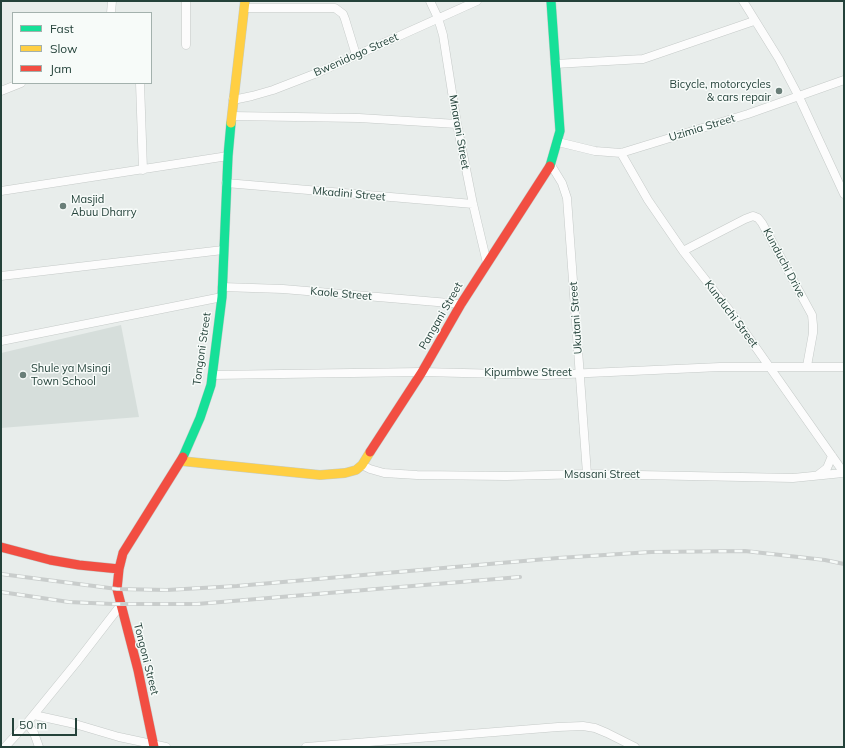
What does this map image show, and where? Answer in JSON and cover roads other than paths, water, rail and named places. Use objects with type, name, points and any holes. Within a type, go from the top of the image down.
[{"type":"street","points":[[111,12],[112,1]]},
{"type":"street","points":[[186,1],[186,45]]},
{"type":"street","name":"Mnarani Street","points":[[430,1],[438,18],[443,35],[457,124],[473,204],[487,263]]},
{"type":"street","name":"Bwenidogo Street","points":[[233,100],[273,90],[317,73],[477,1]]},
{"type":"street","name":"Pangani Street","points":[[362,465],[422,372],[461,304],[551,164],[560,131],[560,111],[551,1]]},
{"type":"street","points":[[743,1],[754,21],[779,58],[844,192]]},
{"type":"street","points":[[244,5],[335,8],[343,14],[356,56]]},
{"type":"street","name":"Tongoni Street","points":[[153,746],[138,670],[120,606],[117,589],[118,569],[123,553],[181,461],[200,418],[211,385],[222,297],[228,156],[244,5]]},
{"type":"street","points":[[555,64],[643,59],[754,21]]},
{"type":"street","name":"Uzimia Street","points":[[558,142],[595,151],[621,153],[799,97],[844,80]]},
{"type":"street","points":[[1,91],[18,84]]},
{"type":"street","points":[[140,84],[143,170]]},
{"type":"street","points":[[232,116],[359,118],[457,124]]},
{"type":"street","name":"Kunduchi Street","points":[[621,153],[645,195],[683,251],[733,315],[770,366],[844,473]]},
{"type":"street","points":[[1,191],[228,156]]},
{"type":"street","name":"Ukutani Street","points":[[551,164],[562,183],[567,198],[587,474]]},
{"type":"street","name":"Mkadini Street","points":[[226,183],[473,204]]},
{"type":"street","name":"Kunduchi Drive","points":[[683,251],[744,219],[753,216],[758,218],[812,315],[813,334],[807,366]]},
{"type":"street","points":[[1,276],[224,250]]},
{"type":"street","name":"Kaole Street","points":[[222,287],[283,289],[461,304]]},
{"type":"street","points":[[1,341],[222,297]]},
{"type":"street","name":"Kipumbwe Street","points":[[212,376],[422,372],[545,375],[676,368],[770,366],[844,367]]},
{"type":"street","points":[[816,476],[827,468],[832,456]]},
{"type":"street","points":[[181,461],[320,475],[345,473],[356,470],[362,465]]},
{"type":"street","name":"Msasani Street","points":[[362,465],[384,473],[417,475],[506,476],[587,474],[793,478],[844,473]]},
{"type":"street","points":[[1,547],[50,560],[118,569]]},
{"type":"street","points":[[5,747],[76,664],[120,606]]},
{"type":"street","points":[[34,714],[153,746],[166,747]]},
{"type":"street","points":[[27,723],[34,733],[39,747]]},
{"type":"street","points":[[306,747],[583,726],[595,728],[634,747]]},
{"type":"railway","points":[[1,574],[117,589],[167,590],[237,586],[558,558],[651,552],[745,551],[825,560],[844,564]]},
{"type":"railway","points":[[1,592],[69,602],[113,604],[197,604],[520,577]]},
{"type":"place","name":"Bicycle, motorcycles & cars repair","points":[[779,91]]},
{"type":"place","name":"Masjid Abuu Dharry","points":[[63,206]]},
{"type":"place","name":"Shule ya Msingi Town School","points":[[23,375]]}]
